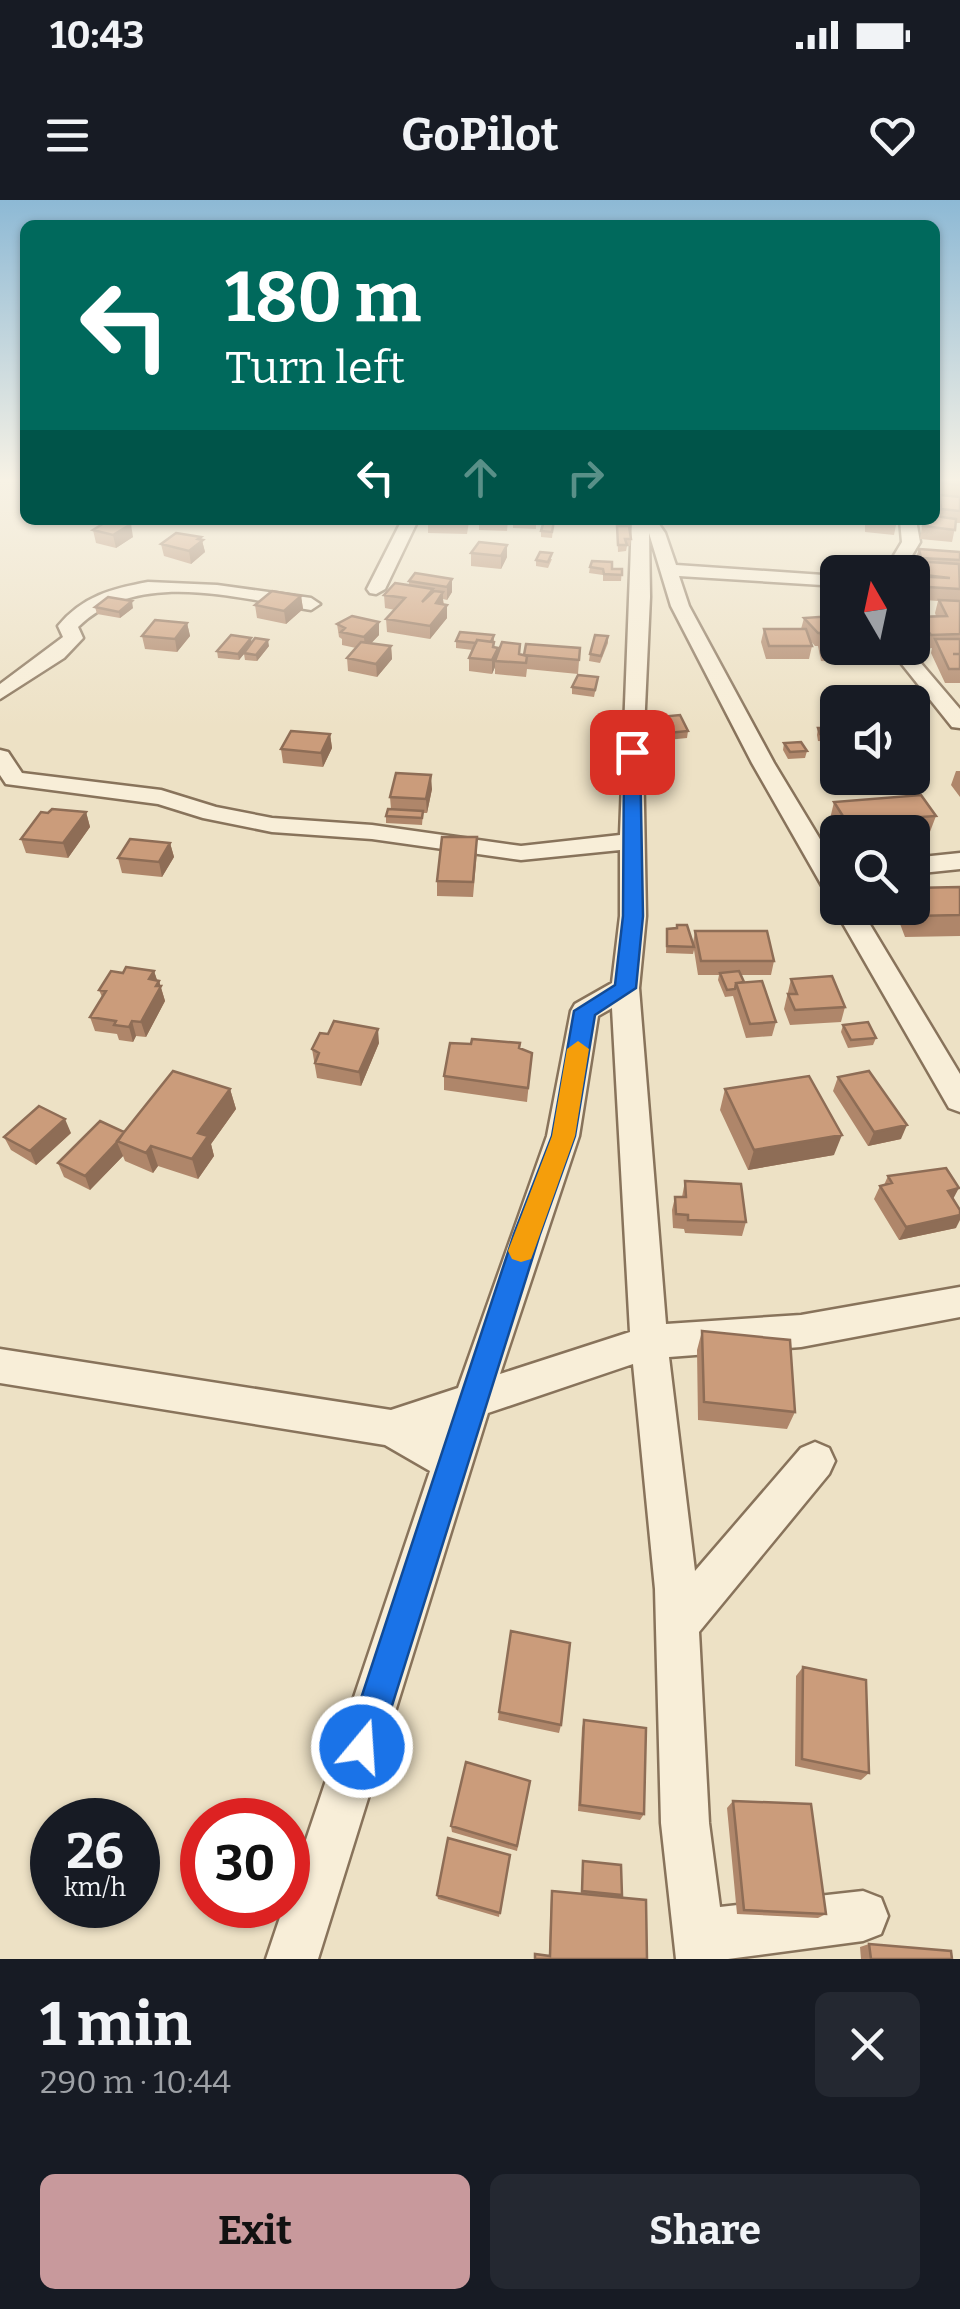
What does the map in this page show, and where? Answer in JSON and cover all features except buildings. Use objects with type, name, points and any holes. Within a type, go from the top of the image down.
[{"type":"street","points":[[376,589],[389,563]]},
{"type":"street","points":[[641,563],[632,752],[633,916],[625,988],[648,1342],[677,1625],[685,1823],[700,1947],[863,1916]]},
{"type":"street","points":[[667,563],[680,606],[820,854]]},
{"type":"street","points":[[669,570],[820,578]]},
{"type":"street","points":[[0,693],[58,654],[73,638],[68,626],[76,614],[108,598],[142,589],[180,586],[311,604]]},
{"type":"street","points":[[912,665],[960,722]]},
{"type":"street","points":[[0,757],[14,778],[161,797],[211,813],[272,825],[372,832],[521,853],[632,841]]},
{"type":"street","points":[[930,864],[960,860]]},
{"type":"street","points":[[857,925],[960,1100]]},
{"type":"street","points":[[292,1959],[456,1464],[527,1234],[564,1136],[585,1011],[625,988]]},
{"type":"street","points":[[392,1428],[648,1342],[801,1331],[960,1302]]},
{"type":"street","points":[[0,1366],[392,1428],[456,1464]]},
{"type":"street","points":[[677,1625],[815,1462]]},
{"type":"slow traffic","points":[[521,1251],[564,1136],[578,1049]]},
{"type":"route","points":[[362,1747],[527,1234],[564,1136],[585,1011],[625,988],[633,916],[632,752]]}]
